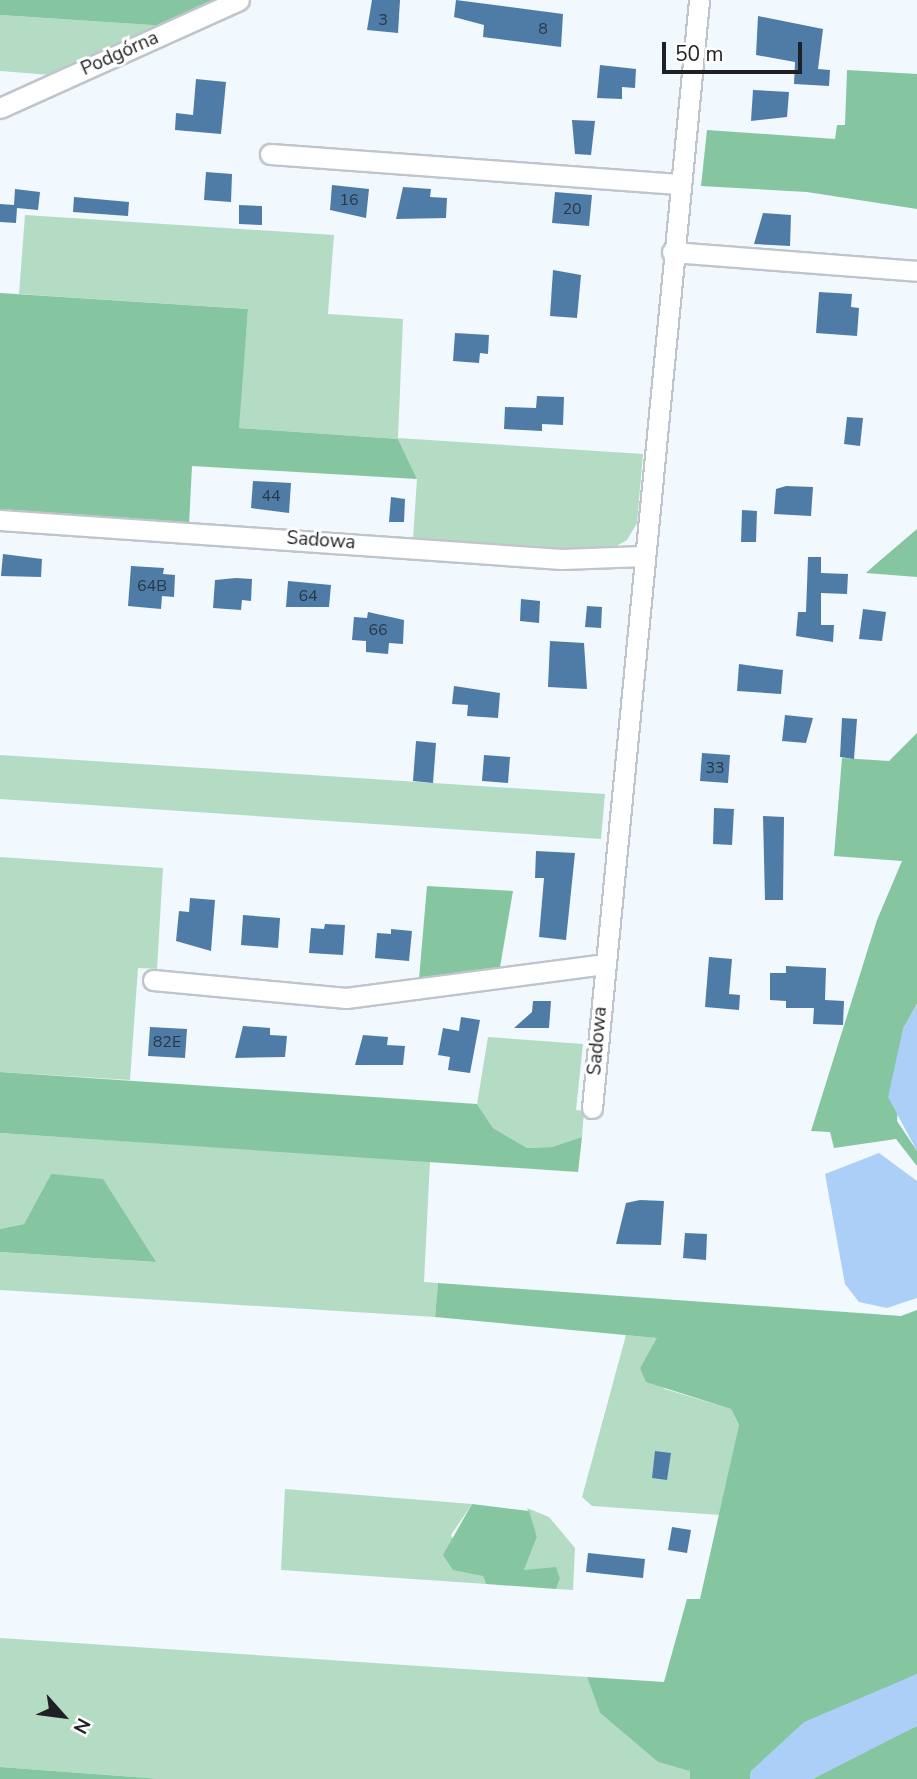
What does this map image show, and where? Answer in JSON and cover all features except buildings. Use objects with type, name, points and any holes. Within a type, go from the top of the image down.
[{"type":"street","name":"Podgórna","points":[[0,108],[239,0]]},
{"type":"street","name":"Sadowa","points":[[592,1108],[671,252],[699,0]]},
{"type":"street","points":[[270,154],[679,184]]},
{"type":"street","points":[[671,252],[917,271]]},
{"type":"street","name":"Sadowa","points":[[0,520],[562,559],[643,556]]},
{"type":"street","points":[[153,980],[346,998],[604,964]]},
{"type":"green space","points":[[0,0],[224,0],[167,26],[0,15]]},
{"type":"green space","points":[[0,15],[167,26],[51,75],[0,71]]},
{"type":"green space","points":[[847,70],[917,74],[917,209],[807,192],[701,186],[707,130],[835,139],[837,125],[845,125]]},
{"type":"green space","points":[[25,215],[334,235],[328,314],[403,319],[398,438],[643,454],[637,523],[627,540],[605,553],[413,539],[417,479],[398,439],[238,428],[248,309],[19,294]]},
{"type":"green space","points":[[0,293],[248,309],[239,428],[398,439],[417,479],[192,466],[189,525],[0,513]]},
{"type":"green space","points":[[917,529],[917,577],[866,573],[876,564]]},
{"type":"green space","points":[[917,733],[917,1004],[903,1029],[897,1121],[917,1151],[917,1166],[896,1139],[834,1148],[830,1132],[811,1131],[877,920],[902,861],[834,856],[842,758],[889,761]]},
{"type":"green space","points":[[0,755],[605,794],[601,839],[0,799]]},
{"type":"green space","points":[[0,857],[163,868],[157,969],[138,968],[130,1080],[0,1072]]},
{"type":"green space","points":[[427,886],[513,891],[500,967],[419,979]]},
{"type":"green space","points":[[488,1037],[583,1044],[576,1110],[584,1111],[582,1137],[552,1147],[527,1148],[493,1128],[477,1104]]},
{"type":"green space","points":[[0,1072],[477,1104],[493,1128],[527,1148],[552,1147],[582,1137],[578,1172],[0,1133]]},
{"type":"green space","points":[[0,1133],[430,1161],[424,1282],[438,1283],[435,1317],[0,1290],[0,1252],[155,1262],[51,1174],[24,1224],[0,1229]]},
{"type":"green space","points":[[51,1174],[103,1179],[156,1262],[0,1252],[0,1229],[24,1224]]},
{"type":"green space","points":[[438,1283],[901,1316],[917,1310],[917,1674],[868,1697],[751,1771],[750,1779],[690,1779],[690,1771],[658,1762],[600,1713],[587,1677],[664,1682],[687,1599],[700,1599],[739,1425],[731,1409],[646,1382],[640,1368],[657,1338],[435,1317]]},
{"type":"green space","points":[[626,1335],[658,1338],[640,1368],[665,1389],[731,1409],[739,1425],[720,1515],[592,1506],[582,1497]]},
{"type":"green space","points":[[285,1489],[472,1504],[451,1535],[468,1570],[483,1576],[486,1584],[281,1570]]},
{"type":"green space","points":[[472,1504],[529,1511],[537,1537],[524,1570],[556,1567],[560,1579],[556,1589],[486,1584],[483,1576],[453,1570],[443,1555]]},
{"type":"green space","points":[[527,1508],[549,1517],[575,1548],[573,1590],[556,1589],[560,1579],[524,1570],[537,1537]]},
{"type":"green space","points":[[0,1638],[587,1677],[600,1713],[658,1762],[691,1771],[690,1779],[161,1779],[0,1767]]},
{"type":"green space","points":[[917,1726],[917,1779],[813,1779],[853,1755]]},
{"type":"green space","points":[[0,1767],[161,1779],[0,1779]]},
{"type":"water","points":[[917,1004],[917,1151],[888,1097],[903,1029]]},
{"type":"water","points":[[879,1153],[917,1181],[917,1298],[887,1308],[859,1302],[845,1284],[825,1174]]},
{"type":"water","points":[[917,1674],[917,1726],[813,1779],[750,1779],[751,1771],[804,1722]]}]
